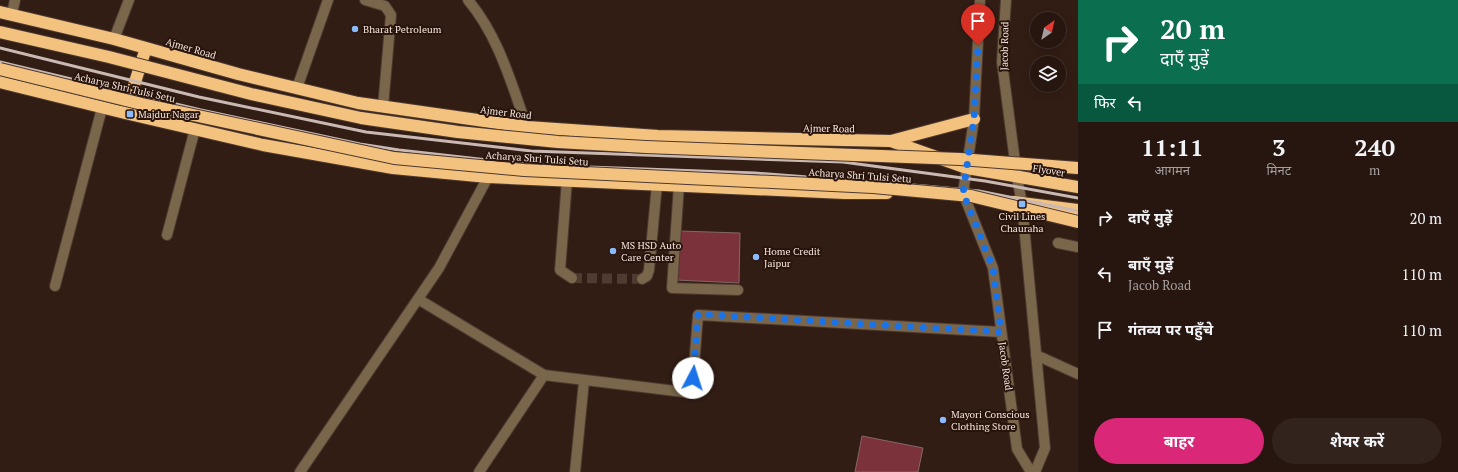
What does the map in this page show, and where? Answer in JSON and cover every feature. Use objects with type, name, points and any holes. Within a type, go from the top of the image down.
[{"type":"highway","name":"Ajmer Road","points":[[0,12],[114,39],[238,74],[358,103],[527,127],[658,136],[891,141],[967,168],[1017,177]]},
{"type":"highway","name":"Acharya Shri Tulsi Setu","points":[[0,32],[109,57],[251,94],[361,118],[458,132],[558,142],[646,147],[960,159],[1078,168]]},
{"type":"highway","points":[[125,113],[146,48]]},
{"type":"highway","name":"Acharya Shri Tulsi Setu","points":[[0,69],[142,104],[394,158],[524,170],[873,187],[971,196],[1078,222]]},
{"type":"highway","points":[[0,82],[102,108],[263,145],[393,168],[488,177],[678,186],[846,193],[963,193],[1022,204],[1078,210]]},
{"type":"highway","points":[[891,141],[974,119]]},
{"type":"highway","name":"Flyover","points":[[1017,177],[1078,187]]},
{"type":"street","points":[[12,14],[15,0]]},
{"type":"street","points":[[114,39],[129,0]]},
{"type":"street","points":[[297,88],[328,0]]},
{"type":"street","points":[[365,0],[386,6],[391,15],[384,107]]},
{"type":"street","points":[[468,0],[477,11],[500,52],[527,127]]},
{"type":"street","points":[[963,193],[974,119],[980,0]]},
{"type":"street","name":"Jacob Road","points":[[1006,0],[1002,62],[1022,204],[1045,448],[1035,472]]},
{"type":"street","points":[[55,286],[102,108]]},
{"type":"street","points":[[167,235],[195,129]]},
{"type":"street","points":[[300,472],[439,268],[488,177]]},
{"type":"street","points":[[567,180],[560,270],[572,278]]},
{"type":"street","points":[[642,279],[647,276],[649,270],[657,184]]},
{"type":"street","points":[[678,186],[672,288],[738,290]]},
{"type":"street","name":"Jacob Road","points":[[963,193],[993,268],[1017,449],[1031,472]]},
{"type":"street","points":[[1058,243],[1078,247]]},
{"type":"street","points":[[418,299],[544,375],[692,393],[698,314],[1001,332]]},
{"type":"street","points":[[1036,355],[1078,374]]},
{"type":"street","points":[[479,472],[544,375]]},
{"type":"street","points":[[575,472],[584,381]]},
{"type":"building","points":[[679,231],[740,233],[739,283],[676,280]]},
{"type":"building","points":[[862,436],[923,448],[918,472],[855,472]]},
{"type":"tunnel","points":[[572,278],[642,279]]},
{"type":"railway","points":[[0,48],[199,97],[366,132],[531,151],[843,162],[985,181],[1078,198]]},
{"type":"railway","points":[[0,62],[201,110],[360,144],[399,150],[533,165],[755,173],[925,186],[979,191],[1078,211]]},
{"type":"place","name":"Bharat Petroleum","points":[[355,29]]},
{"type":"place","name":"Majdur Nagar","points":[[130,114]]},
{"type":"place","name":"Civil Lines Chauraha","points":[[1022,204]]},
{"type":"place","name":"MS HSD Auto Care Center","points":[[613,251]]},
{"type":"place","name":"Home Credit Jaipur","points":[[756,257]]},
{"type":"place","name":"Mayori Conscious Clothing Store","points":[[943,420]]},
{"type":"route","points":[[693,378],[698,314],[1001,332],[993,268],[963,193],[974,119],[978,45]]}]
